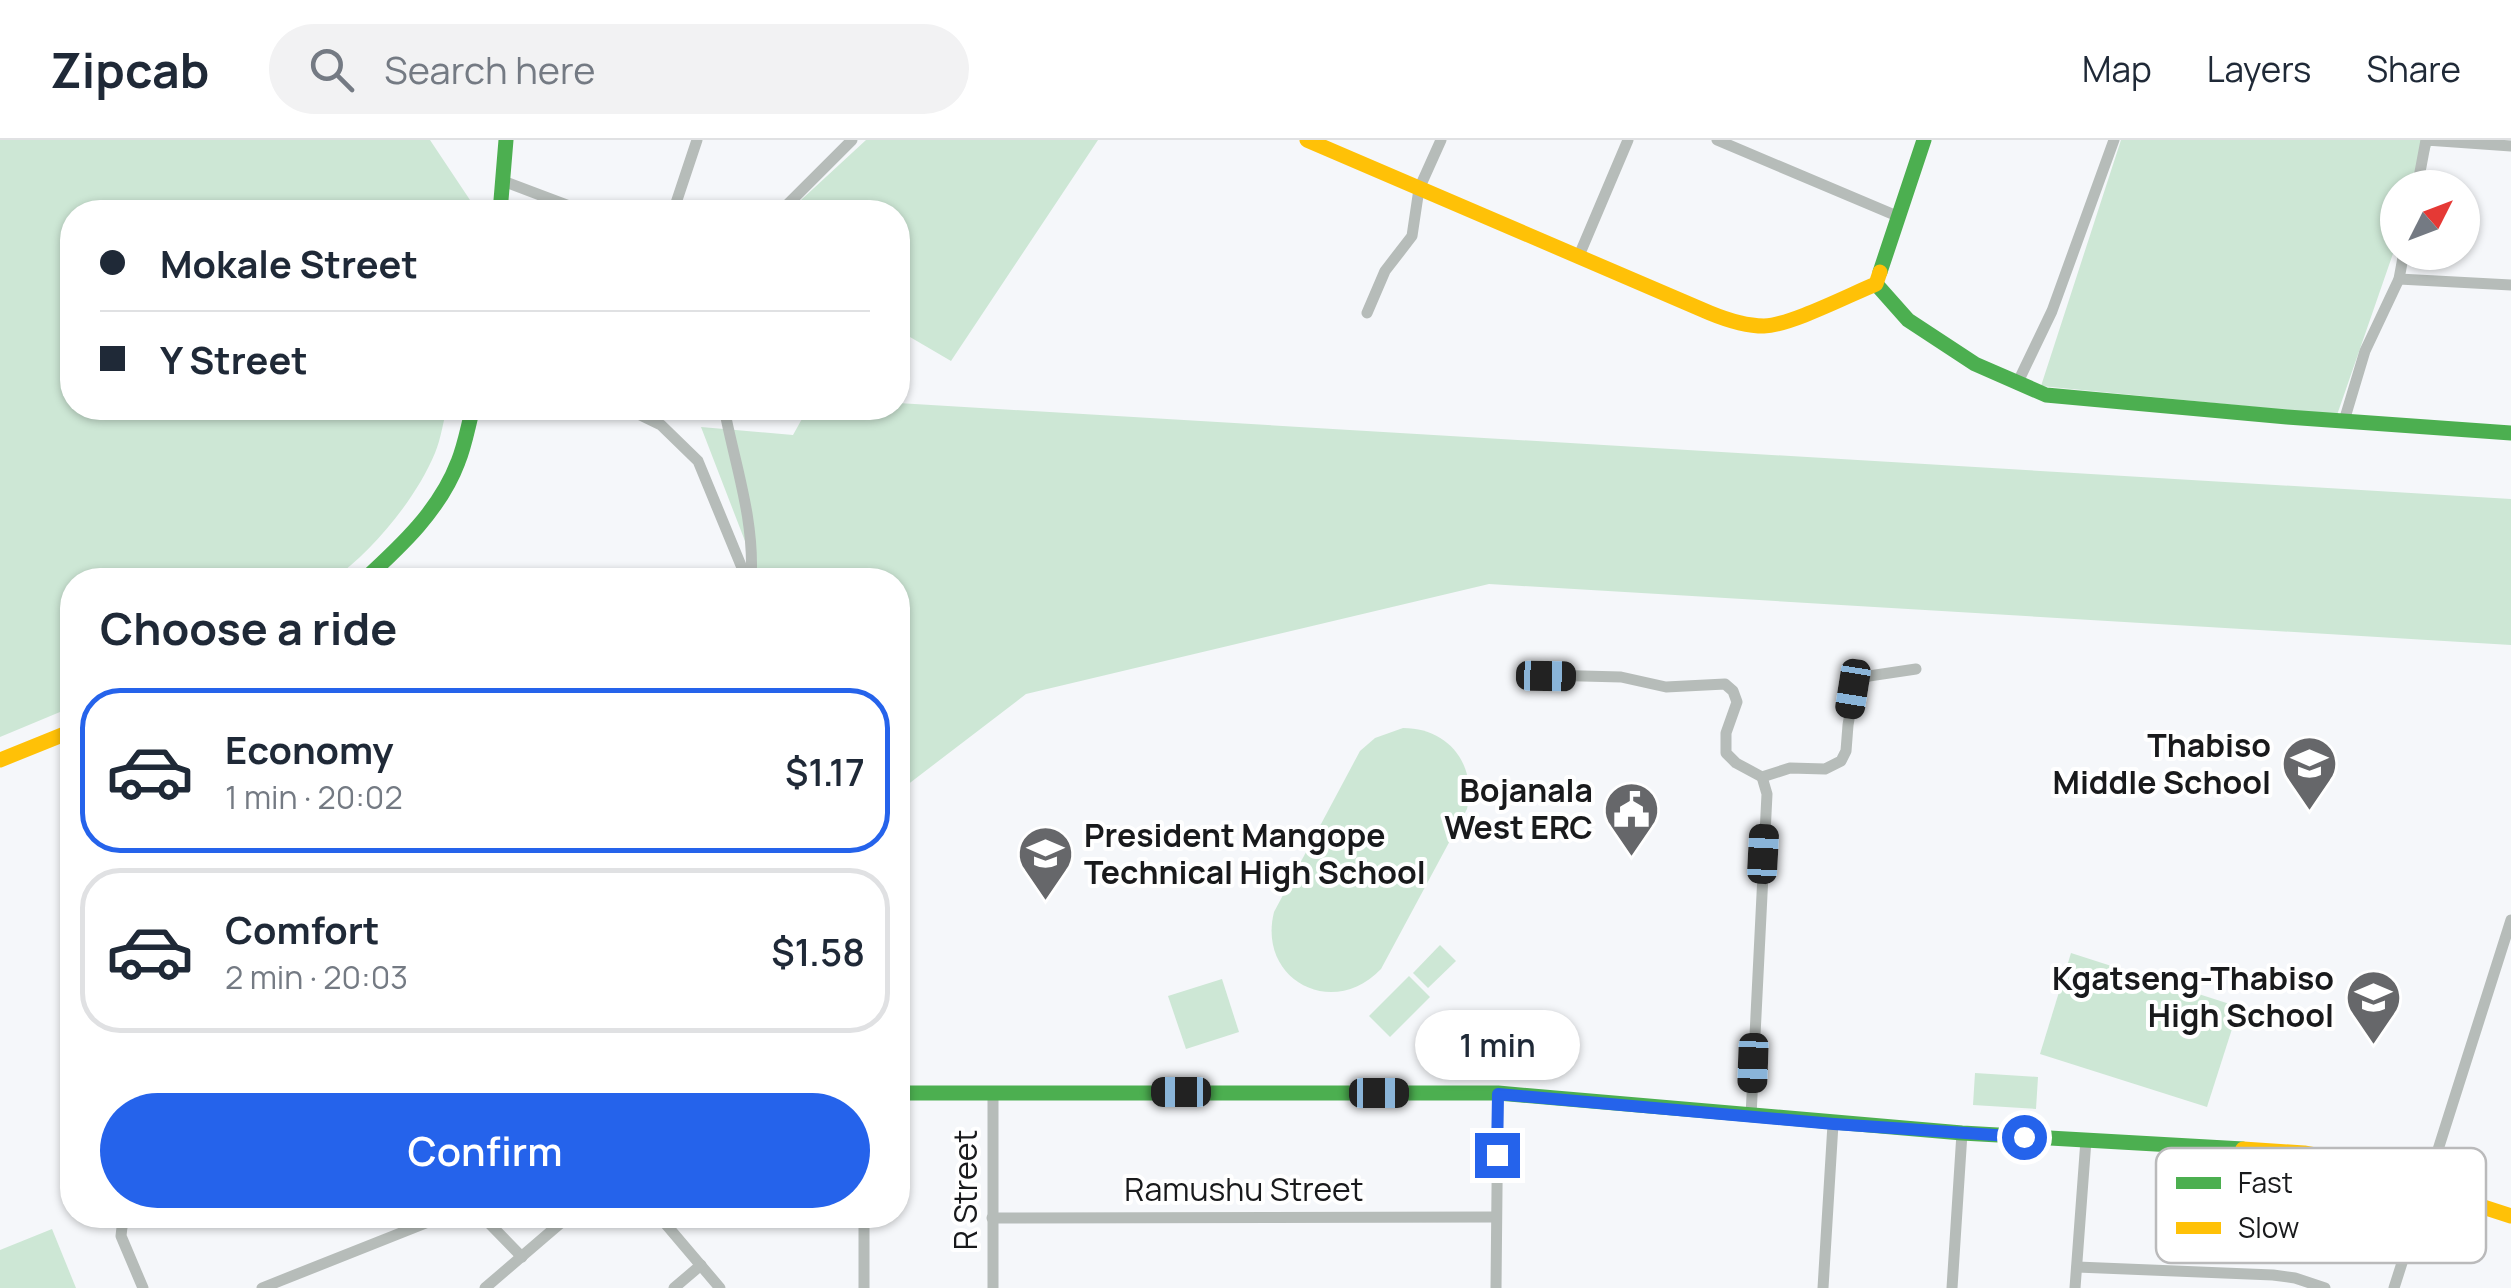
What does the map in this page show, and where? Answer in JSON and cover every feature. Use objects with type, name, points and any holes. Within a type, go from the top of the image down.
[{"type":"street","points":[[501,200],[506,140]]},
{"type":"street","points":[[677,200],[697,140]]},
{"type":"street","points":[[792,200],[852,140]]},
{"type":"street","points":[[1307,140],[1578,258],[1748,326],[1780,324],[1876,284]]},
{"type":"street","points":[[1366,313],[1385,272],[1412,236],[1419,190],[1440,140]]},
{"type":"street","points":[[1578,258],[1628,140]]},
{"type":"street","points":[[1717,140],[1897,216]]},
{"type":"street","points":[[1876,284],[1924,140]]},
{"type":"street","points":[[2017,384],[2052,311],[2114,140]]},
{"type":"street","points":[[2420,170],[2426,140],[2511,146]]},
{"type":"street","points":[[502,181],[553,200]]},
{"type":"street","points":[[2344,421],[2365,351],[2400,270]]},
{"type":"street","points":[[2398,279],[2511,285]]},
{"type":"street","points":[[1876,284],[1908,320],[1975,364],[2046,395],[2511,432]]},
{"type":"street","points":[[377,568],[412,534],[442,494],[458,460],[469,420]]},
{"type":"street","points":[[651,420],[662,425],[698,461],[744,568]]},
{"type":"street","points":[[727,420],[752,536],[750,568]]},
{"type":"street","points":[[1762,778],[1790,768],[1825,769],[1837,764],[1846,751],[1856,684],[1870,676],[1916,669]]},
{"type":"street","points":[[1546,676],[1621,677],[1666,686],[1725,684],[1733,690],[1737,702],[1726,733],[1726,753],[1762,778],[1766,794],[1752,1116]]},
{"type":"street","points":[[0,760],[60,735]]},
{"type":"street","points":[[2439,1148],[2511,920]]},
{"type":"street","points":[[910,1092],[1498,1094],[1962,1134],[2231,1148]]},
{"type":"street","name":"R Street","points":[[993,1092],[993,1288]]},
{"type":"street","points":[[1496,1288],[1498,1094]]},
{"type":"street","points":[[1823,1288],[1834,1124]]},
{"type":"street","points":[[1952,1288],[1962,1134]]},
{"type":"street","points":[[2075,1288],[2086,1140]]},
{"type":"street","points":[[2486,1208],[2511,1216]]},
{"type":"street","name":"Ramushu Street","points":[[992,1218],[1496,1216]]},
{"type":"street","points":[[122,1228],[121,1236],[144,1288]]},
{"type":"street","points":[[262,1288],[413,1228]]},
{"type":"street","points":[[496,1228],[522,1257]]},
{"type":"street","points":[[485,1288],[555,1228]]},
{"type":"street","points":[[669,1228],[720,1288]]},
{"type":"street","points":[[864,1228],[864,1288]]},
{"type":"street","points":[[2394,1288],[2402,1263]]},
{"type":"street","points":[[674,1288],[701,1265]]},
{"type":"street","points":[[2077,1268],[2273,1275],[2325,1288]]},
{"type":"green space","points":[[0,140],[430,140],[470,200],[60,200],[60,420],[444,420],[437,448],[417,488],[377,540],[347,568],[60,568],[60,712],[0,737]]},
{"type":"green space","points":[[866,140],[1098,140],[951,361],[910,337],[910,200],[801,200]]},
{"type":"green space","points":[[2121,140],[2433,140],[2423,170],[2380,170],[2380,270],[2387,270],[2337,415],[2041,386]]},
{"type":"green space","points":[[910,404],[2511,499],[2511,645],[1489,584],[1026,694],[910,783],[910,568],[755,568],[701,427],[793,435],[801,420],[910,420]]},
{"type":"green space","points":[[1403,728],[1434,734],[1456,752],[1468,778],[1467,809],[1381,969],[1362,984],[1342,991],[1322,991],[1303,985],[1277,957],[1272,936],[1274,912],[1360,751],[1375,738]]},
{"type":"green space","points":[[1440,945],[1456,961],[1428,988],[1413,973]]},
{"type":"green space","points":[[2071,953],[2239,1007],[2207,1107],[2040,1054]]},
{"type":"green space","points":[[1409,976],[1430,997],[1390,1037],[1369,1016]]},
{"type":"green space","points":[[1222,979],[1239,1032],[1186,1049],[1168,996]]},
{"type":"green space","points":[[1975,1073],[2038,1077],[2036,1109],[1973,1105]]},
{"type":"green space","points":[[52,1229],[76,1288],[0,1288],[0,1250]]},
{"type":"traffic: fast","points":[[501,200],[506,140]]},
{"type":"traffic: fast","points":[[1880,272],[1924,140]]},
{"type":"traffic: fast","points":[[1876,284],[1908,320],[1975,364],[2046,395],[2511,433]]},
{"type":"traffic: fast","points":[[376,568],[441,496],[460,456],[470,420]]},
{"type":"traffic: fast","points":[[910,1093],[1498,1093],[1962,1133],[2225,1148]]},
{"type":"traffic: slow","points":[[1307,140],[1743,324],[1764,326],[1804,315],[1876,284],[1880,272]]},
{"type":"traffic: slow","points":[[0,760],[60,736]]},
{"type":"traffic: slow","points":[[2486,1208],[2511,1216]]},
{"type":"place","name":"Thabiso Middle School","points":[[2310,813]]},
{"type":"place","name":"Bojanala West ERC","points":[[1632,858]]},
{"type":"place","name":"President Mangope Technical High School","points":[[1045,903]]},
{"type":"place","name":"Kgatseng-Thabiso High School","points":[[2373,1046]]},
{"type":"route","points":[[1497,1155],[1498,1094],[2024,1137]]}]
